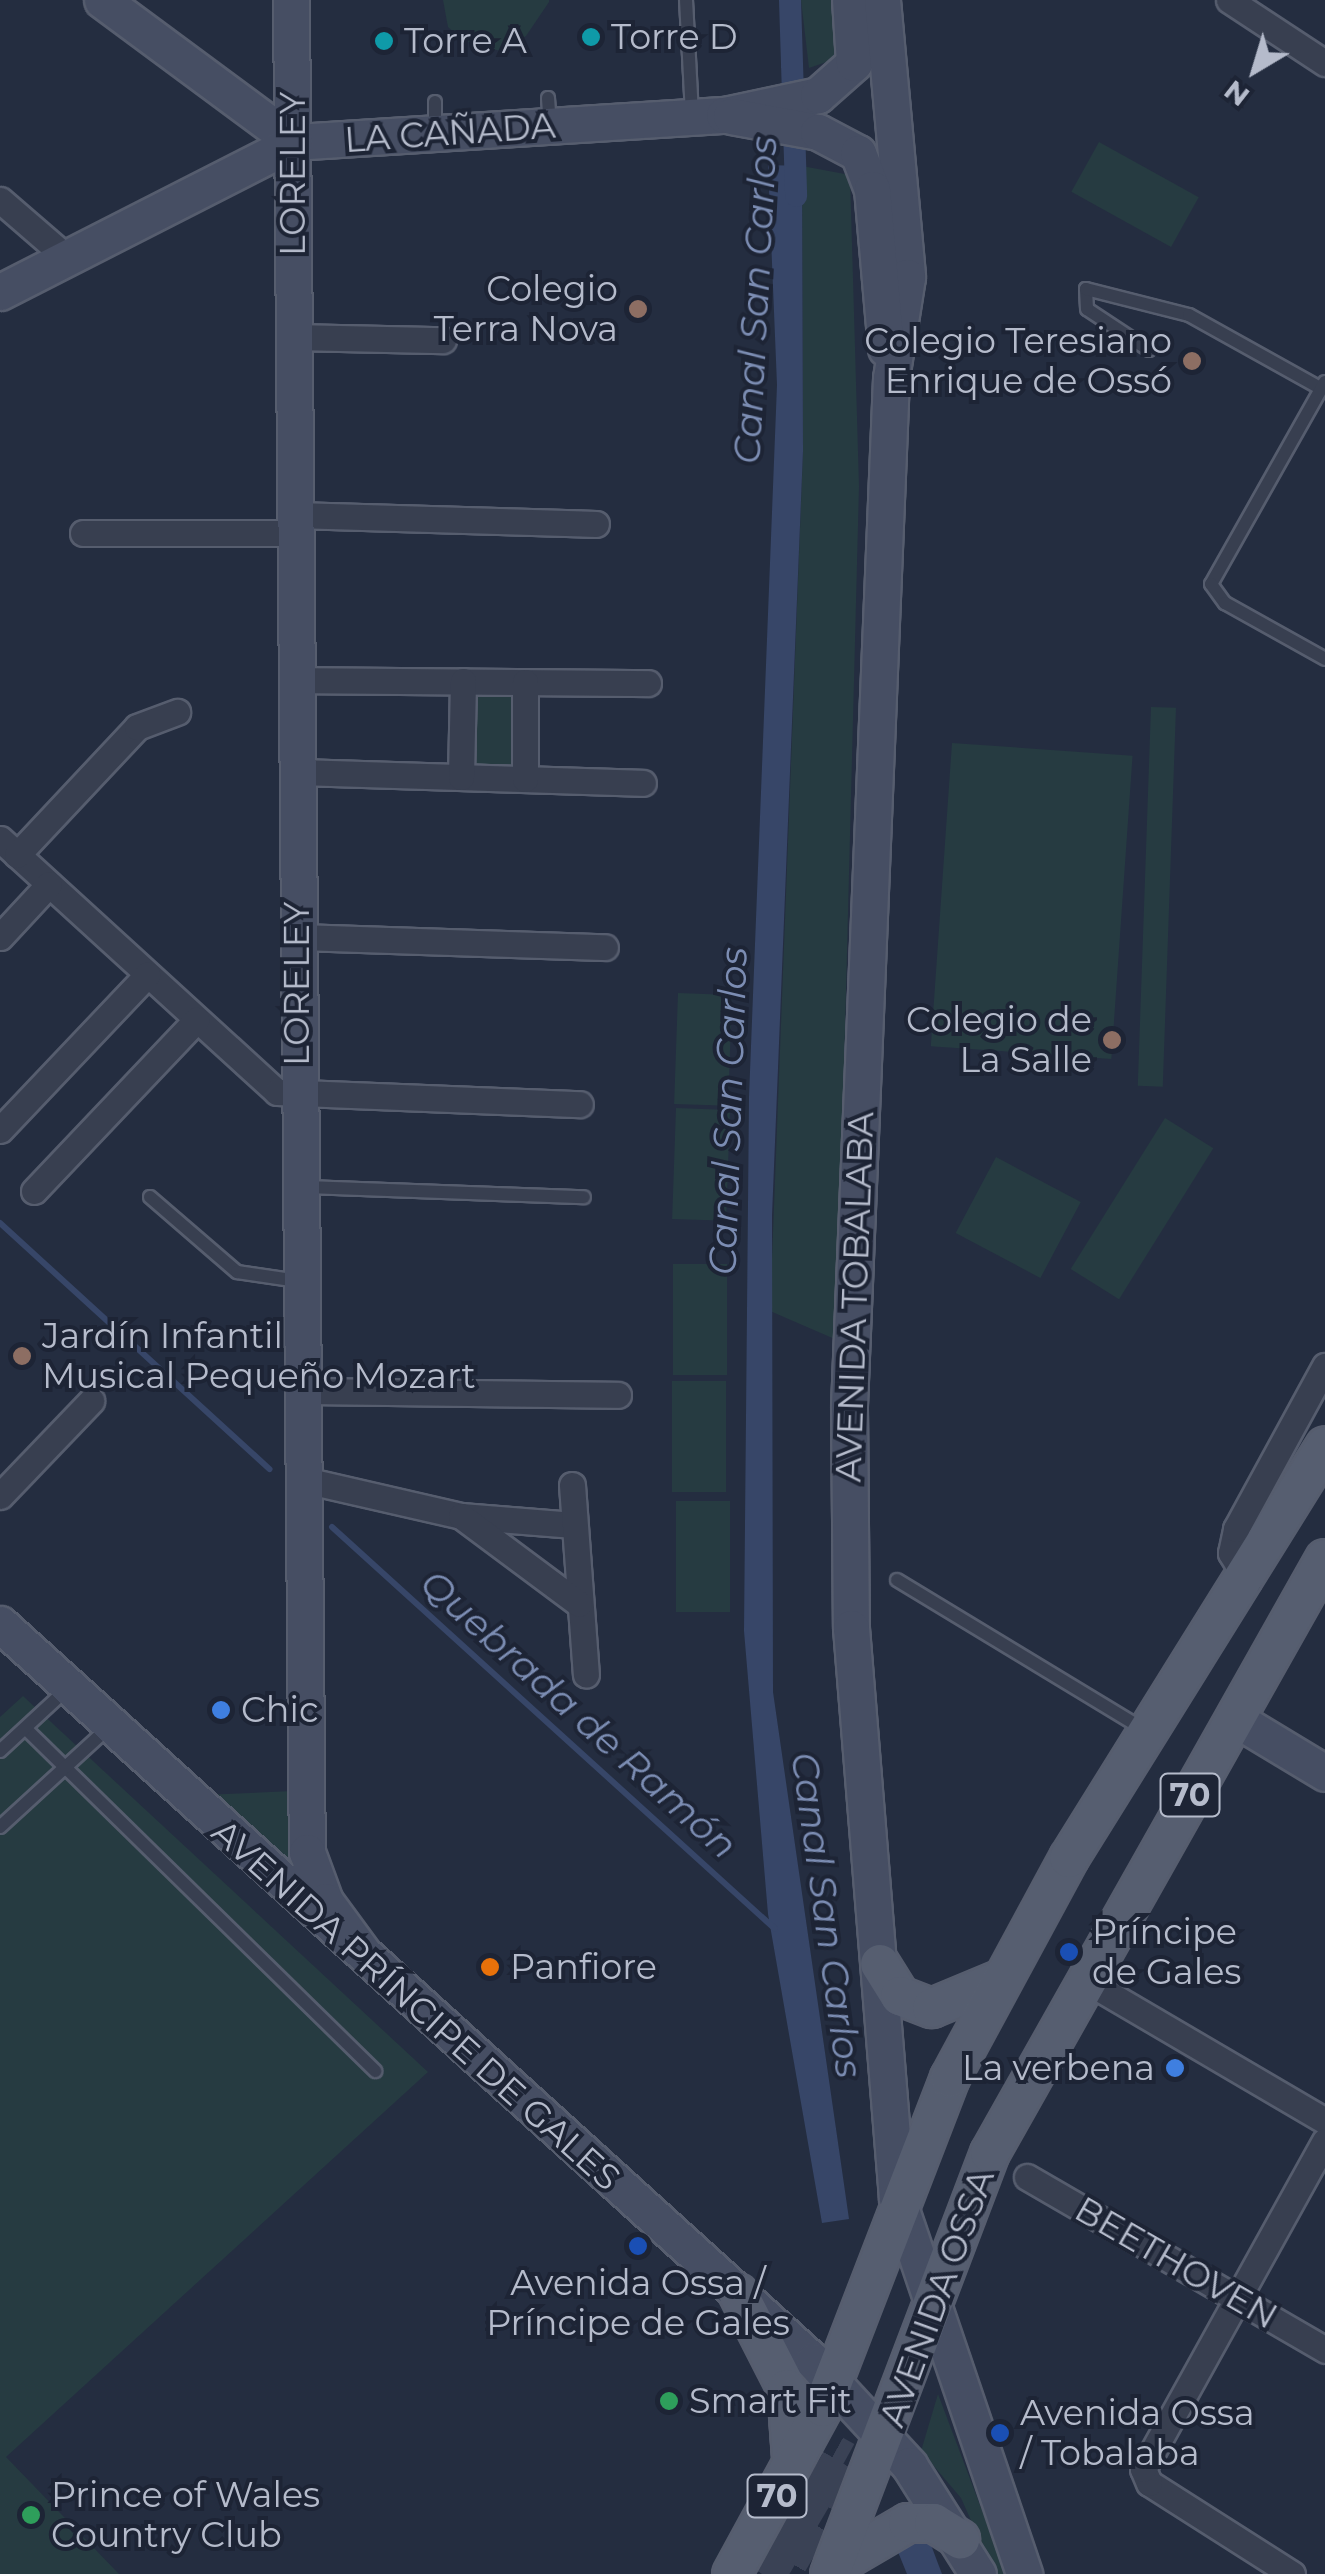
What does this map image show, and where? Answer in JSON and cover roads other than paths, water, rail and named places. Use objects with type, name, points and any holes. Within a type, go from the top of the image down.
[{"type":"main road","name":"LA CAÑADA","points":[[102,0],[294,142],[435,118],[549,112],[792,120],[854,63],[850,0]]},
{"type":"main road","name":"LORELEY","points":[[291,0],[298,1282],[307,1852],[325,1901],[363,1953]]},
{"type":"main road","name":"AVENIDA TOBALABA","points":[[882,0],[907,243],[891,378],[847,1473],[897,2198],[1024,2574]]},
{"type":"main road","points":[[792,120],[846,142],[869,175],[891,378]]},
{"type":"main road","points":[[0,292],[294,142]]},
{"type":"main road","name":"AVENIDA OSSA","points":[[732,2574],[787,2478],[834,2382],[897,2198],[1002,1979],[1148,1732],[1248,1581],[1325,1446]]},
{"type":"main road","name":"AVENIDA OSSA","points":[[832,2570],[886,2438],[930,2300],[984,2165],[1325,1559]]},
{"type":"main road","points":[[1248,1581],[1295,1611]]},
{"type":"main road","name":"AVENIDA PRÍNCIPE DE GALES","points":[[0,1624],[834,2382]]},
{"type":"main road","points":[[1234,1718],[1325,1774]]},
{"type":"main road","points":[[880,1964],[900,1996],[932,2008],[1002,1979]]},
{"type":"main road","points":[[738,2293],[788,2389],[787,2478]]},
{"type":"main road","points":[[834,2382],[886,2438],[960,2538],[978,2574]]},
{"type":"main road","points":[[832,2570],[908,2523],[934,2523],[960,2538]]},
{"type":"street","points":[[1228,0],[1325,62]]},
{"type":"street","points":[[0,200],[66,257]]},
{"type":"street","points":[[294,337],[443,340]]},
{"type":"street","points":[[83,533],[295,524],[596,524]]},
{"type":"street","points":[[296,680],[648,683]]},
{"type":"street","points":[[461,777],[463,682]]},
{"type":"street","points":[[524,779],[525,682]]},
{"type":"street","points":[[177,712],[138,727],[9,847],[265,1085],[298,1098],[580,1104]]},
{"type":"street","points":[[296,772],[642,782]]},
{"type":"street","points":[[0,937],[49,884]]},
{"type":"street","points":[[297,937],[605,947]]},
{"type":"street","points":[[0,1130],[147,975]]},
{"type":"street","points":[[34,1191],[196,1020]]},
{"type":"street","points":[[1248,1581],[1231,1553],[1236,1529],[1325,1366]]},
{"type":"street","points":[[299,1391],[618,1395]]},
{"type":"street","points":[[0,1496],[91,1402]]},
{"type":"street","points":[[572,1485],[586,1674]]},
{"type":"street","points":[[300,1494],[460,1516],[574,1525]]},
{"type":"street","points":[[460,1516],[579,1604]]},
{"type":"street","points":[[1085,1980],[1325,2121]]},
{"type":"street","points":[[1292,2574],[1144,2474],[1325,2141]]},
{"type":"street","name":"BEETHOVEN","points":[[1027,2177],[1325,2350]]},
{"type":"lane","points":[[686,0],[708,116]]},
{"type":"lane","points":[[1149,350],[1087,309],[1086,290],[1188,315],[1322,385],[1212,584],[1225,603],[1325,659]]},
{"type":"lane","points":[[298,1186],[584,1197]]},
{"type":"lane","points":[[150,1198],[236,1272],[298,1282]]},
{"type":"lane","points":[[896,1580],[1148,1732]]},
{"type":"lane","points":[[0,1751],[68,1688]]},
{"type":"lane","points":[[0,1826],[110,1726]]},
{"type":"lane","points":[[26,1729],[375,2071]]},
{"type":"water","points":[[781,0],[801,0],[801,68],[781,68]]},
{"type":"water","points":[[768,165],[802,166],[803,451],[772,1216],[773,1692],[849,2219],[822,2223],[768,1914],[744,1631],[749,1097],[777,385]]},
{"type":"water","points":[[928,2537],[942,2574],[907,2574],[896,2547]]},
{"type":"waterway","name":"Canal San Carlos","points":[[790,0],[796,196]]},
{"type":"waterway","name":"Quebrada de Ramón","points":[[0,1223],[269,1469]]},
{"type":"waterway","name":"Quebrada de Ramón","points":[[332,1527],[775,1929]]},
{"type":"tunnel","points":[[763,2574],[832,2457],[843,2463],[777,2574]]},
{"type":"place","name":"Torre D","points":[[591,37]]},
{"type":"place","name":"Torre A","points":[[384,41]]},
{"type":"place","name":"Colegio Terra Nova","points":[[638,309]]},
{"type":"place","name":"Colegio Teresiano Enrique de Ossó","points":[[1192,361]]},
{"type":"place","name":"Colegio de La Salle","points":[[1112,1040]]},
{"type":"place","name":"Jardín Infantil Musical Pequeño Mozart","points":[[22,1356]]},
{"type":"place","name":"Chic","points":[[221,1710]]},
{"type":"place","name":"Príncipe de Gales","points":[[1069,1952]]},
{"type":"place","name":"Panfiore","points":[[490,1967]]},
{"type":"place","name":"La verbena","points":[[1175,2068]]},
{"type":"place","name":"Avenida Ossa / Príncipe de Gales","points":[[638,2246]]},
{"type":"place","name":"Smart Fit","points":[[669,2401]]},
{"type":"place","name":"Avenida Ossa / Tobalaba","points":[[1000,2433]]},
{"type":"place","name":"Prince of Wales Country Club","points":[[31,2515]]}]
